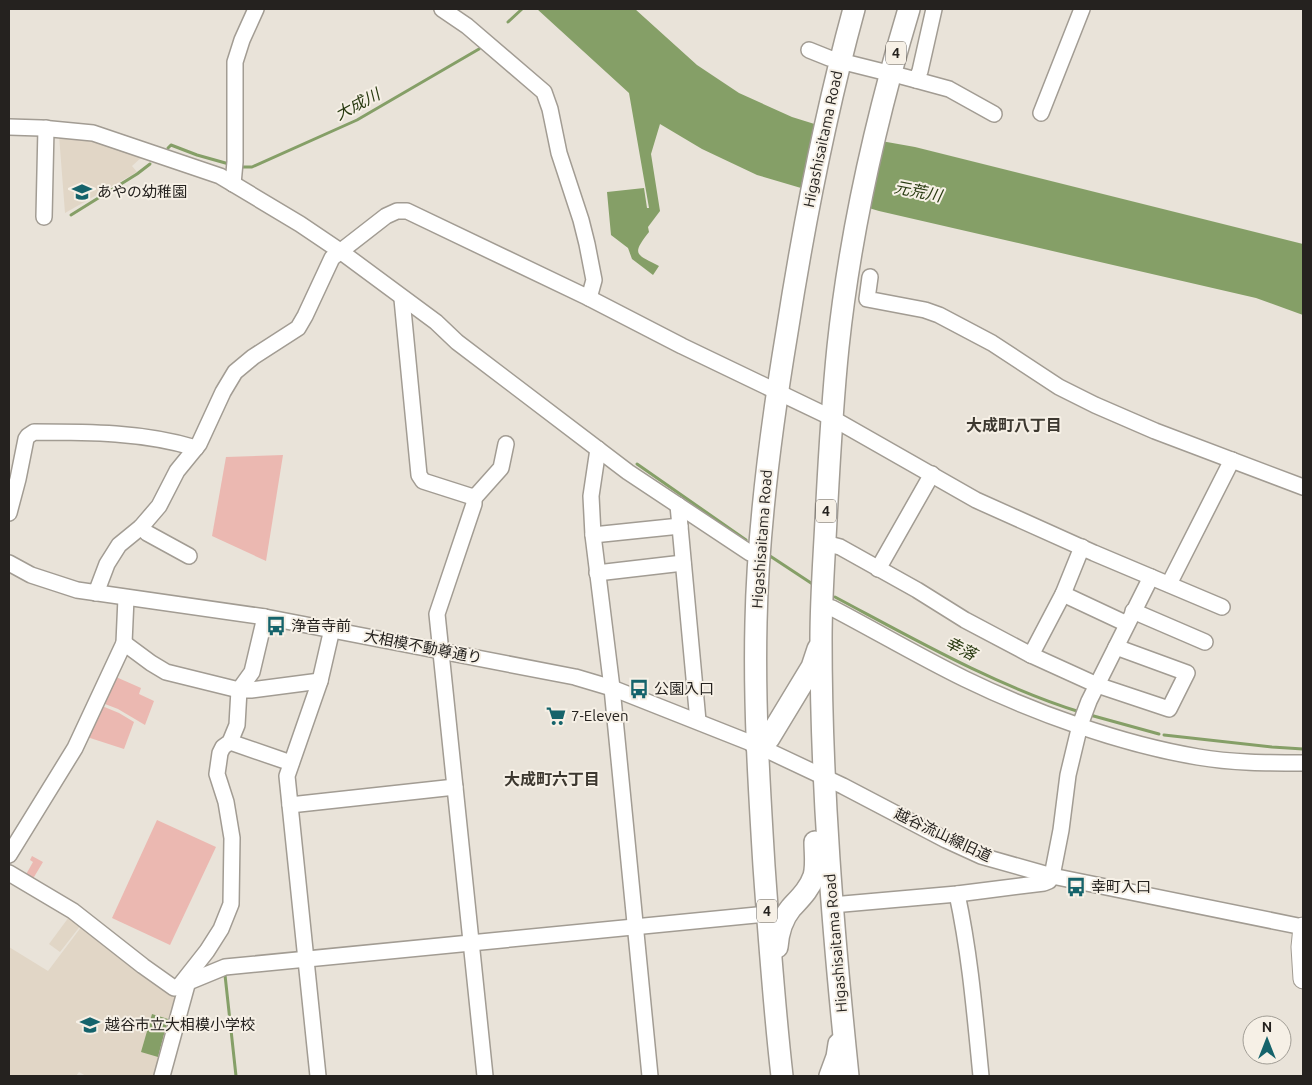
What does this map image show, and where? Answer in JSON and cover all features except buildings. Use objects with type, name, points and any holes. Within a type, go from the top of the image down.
[{"type":"highway","name":"Higashisaitama Road","points":[[782,1076],[767,914],[756,745],[756,623],[759,554],[763,496],[777,391],[802,236],[834,86],[854,9]]},
{"type":"highway","name":"Higashisaitama Road","points":[[848,1076],[832,906],[824,777],[821,639],[832,418],[838,346],[864,187],[885,97],[909,9]]},
{"type":"highway","points":[[756,745],[764,743],[770,738],[812,667],[821,639]]},
{"type":"highway","name":"4","points":[[774,988],[778,938],[782,923],[790,909],[805,893],[814,877],[816,856],[813,798],[816,789],[824,777]]},
{"type":"highway","name":"4","points":[[830,1076],[838,1057],[841,1012]]},
{"type":"main road","points":[[1303,927],[1301,947],[1303,979]]},
{"type":"street","points":[[233,184],[235,162],[235,62],[242,40],[256,9]]},
{"type":"street","points":[[442,9],[466,26],[544,92],[550,109],[559,153],[581,220],[594,280],[589,298]]},
{"type":"street","points":[[934,9],[920,71],[908,78],[949,89],[994,114]]},
{"type":"street","points":[[1041,114],[1082,9]]},
{"type":"street","points":[[809,50],[829,58]]},
{"type":"street","points":[[844,62],[884,72]]},
{"type":"street","points":[[9,127],[46,128],[93,133],[220,176],[300,224],[340,252],[436,322],[457,342],[628,472],[750,553],[759,554]]},
{"type":"street","points":[[44,217],[46,128]]},
{"type":"street","points":[[96,593],[107,564],[119,545],[141,527],[159,506],[177,471],[196,448],[231,377],[253,357],[298,328],[332,258],[386,216],[397,211],[408,211],[832,418],[976,500],[1222,607]]},
{"type":"street","points":[[870,277],[867,300],[925,310],[939,315],[992,343],[1059,387],[1087,401],[1156,431],[1303,487]]},
{"type":"street","points":[[402,299],[419,475],[424,481],[474,496]]},
{"type":"street","points":[[9,513],[26,439],[34,432],[122,434],[168,440],[196,448]]},
{"type":"street","points":[[485,1076],[437,614],[474,504],[474,496],[501,468],[506,444]]},
{"type":"street","points":[[598,449],[591,496],[593,535],[612,688],[650,1076]]},
{"type":"street","points":[[1169,584],[1232,460]]},
{"type":"street","points":[[878,569],[932,474]]},
{"type":"street","points":[[678,505],[698,721]]},
{"type":"street","points":[[593,535],[680,526]]},
{"type":"street","points":[[141,527],[147,533],[189,556]]},
{"type":"street","points":[[825,543],[840,546],[965,620],[1031,655],[1097,685],[1169,710],[1187,673],[1116,647]]},
{"type":"street","points":[[1031,655],[1063,594],[1082,547]]},
{"type":"street","name":"大相模不動尊通り","points":[[9,563],[56,584],[96,593],[264,617],[575,677],[612,688],[698,721],[756,745],[824,777]]},
{"type":"street","points":[[598,573],[683,563]]},
{"type":"street","points":[[832,906],[957,894],[1049,881],[1052,876],[1061,830],[1068,775],[1080,725],[1097,685],[1151,576]]},
{"type":"street","points":[[1063,594],[1204,642]]},
{"type":"street","points":[[9,855],[75,748],[124,643],[126,598]]},
{"type":"street","points":[[822,605],[832,608],[964,679],[998,694],[1127,741],[1199,758],[1266,763],[1303,763]]},
{"type":"street","points":[[162,1076],[183,984],[207,951],[220,929],[231,904],[232,838],[226,802],[217,774],[220,753],[223,747],[230,742],[237,725],[239,690],[252,672],[264,617]]},
{"type":"street","points":[[318,1076],[287,776],[320,681],[332,630]]},
{"type":"street","points":[[124,643],[151,664],[166,672],[239,690],[320,681]]},
{"type":"street","points":[[230,742],[291,763]]},
{"type":"street","name":"越谷流山線旧道","points":[[824,777],[981,856],[1052,876],[1303,927]]},
{"type":"street","points":[[290,805],[455,787]]},
{"type":"street","points":[[9,873],[73,910],[174,988],[226,968],[767,914]]},
{"type":"street","points":[[957,894],[964,925],[981,1076]]},
{"type":"shaded area","name":"あやの幼稚園","points":[[59,135],[83,136],[144,155],[132,166],[137,172],[65,213]]},
{"type":"shaded area","points":[[283,455],[266,561],[212,536],[226,457]]},
{"type":"shaded area","points":[[116,677],[141,688],[139,694],[154,701],[145,725],[118,709],[105,704]]},
{"type":"shaded area","points":[[102,706],[134,722],[124,749],[87,737]]},
{"type":"shaded area","points":[[157,820],[216,847],[170,945],[112,918]]},
{"type":"shaded area","points":[[32,856],[43,862],[31,882],[24,878],[33,862],[30,860]]},
{"type":"shaded area","points":[[69,917],[81,925],[60,952],[49,944]]},
{"type":"shaded area","name":"越谷市立大相模小学校","points":[[82,926],[177,995],[158,1076],[86,1076],[79,1072],[76,1076],[9,1076],[9,947],[48,971]]},
{"type":"water","name":"元荒川","points":[[537,9],[635,9],[697,65],[739,93],[792,117],[853,136],[915,147],[1303,244],[1303,315],[1256,298],[879,211],[757,175],[702,149],[660,124],[651,154],[660,211],[648,227],[649,232],[638,250],[641,256],[659,266],[653,275],[632,259],[628,248],[611,235],[607,192],[644,188],[647,208],[649,208],[629,93]]},
{"type":"water","points":[[152,1014],[168,1019],[158,1057],[141,1052]]},
{"type":"pier","points":[[815,122],[885,139],[870,211],[800,191]]},
{"type":"waterway","points":[[508,22],[522,9]]},
{"type":"waterway","name":"大成川","points":[[242,167],[252,167],[357,120],[479,49]]},
{"type":"waterway","name":"大成川","points":[[168,148],[171,145],[229,164]]},
{"type":"waterway","name":"大成川","points":[[71,215],[150,164]]},
{"type":"waterway","name":"幸落","points":[[637,464],[746,540]]},
{"type":"waterway","name":"幸落","points":[[767,554],[814,585]]},
{"type":"waterway","name":"幸落","points":[[835,597],[986,675],[1017,689],[1080,712]]},
{"type":"waterway","name":"幸落","points":[[1090,715],[1159,734]]},
{"type":"waterway","name":"幸落","points":[[1164,735],[1303,749]]},
{"type":"waterway","points":[[225,975],[236,1076]]},
{"type":"place","name":"あやの幼稚園","points":[[82,192]]},
{"type":"place","name":"浄音寺前","points":[[276,626]]},
{"type":"place","name":"公園入口","points":[[639,689]]},
{"type":"place","name":"7-Eleven","points":[[556,716]]},
{"type":"place","name":"幸町入口","points":[[1076,887]]},
{"type":"place","name":"越谷市立大相模小学校","points":[[90,1025]]},
{"type":"district","name":"大成町八丁目","points":[[1014,425]]},
{"type":"district","name":"大成町六丁目","points":[[552,779]]}]
